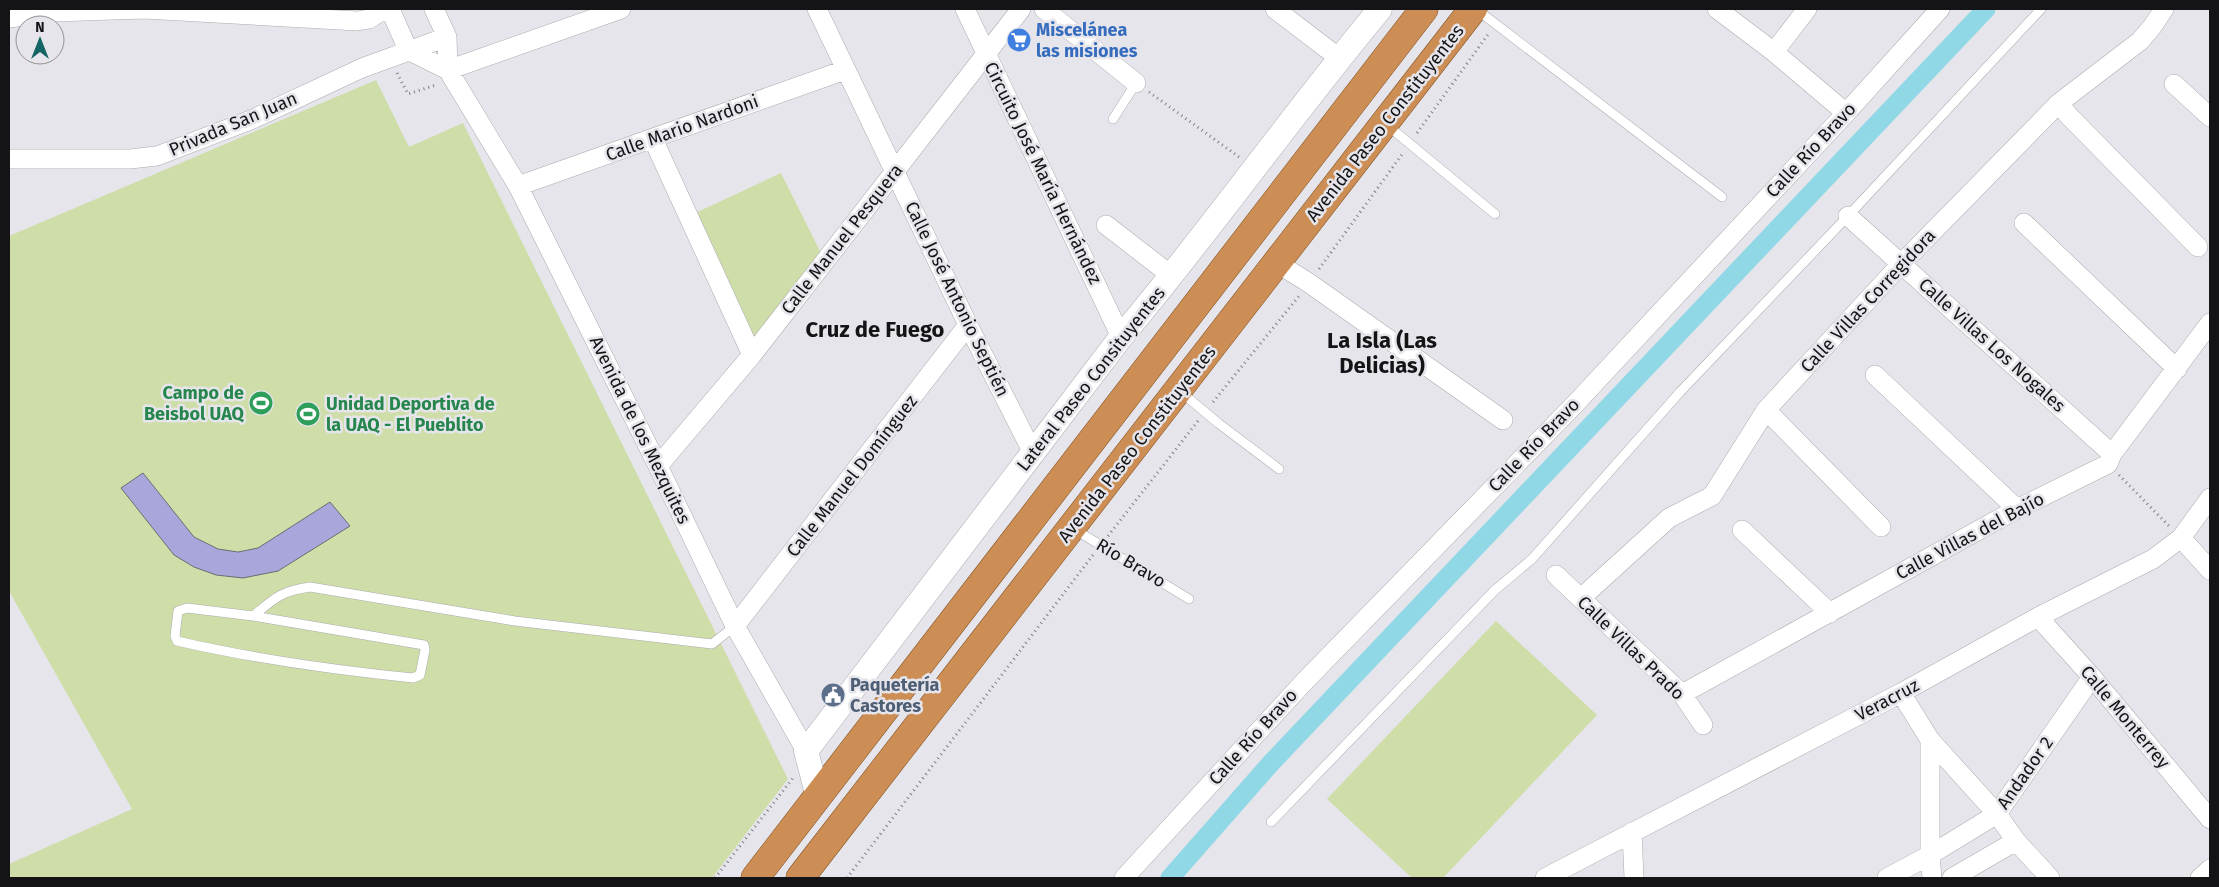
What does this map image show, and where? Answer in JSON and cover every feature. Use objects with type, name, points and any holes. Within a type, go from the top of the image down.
[{"type":"highway","name":"Avenida Paseo Constituyentes","points":[[755,878],[1424,9]]},
{"type":"highway","name":"Avenida Paseo Constituyentes","points":[[800,878],[1474,9]]},
{"type":"street","points":[[9,18],[54,12],[144,9],[357,21],[369,19],[384,9]]},
{"type":"street","points":[[390,9],[408,50],[445,77],[621,9]]},
{"type":"street","name":"Avenida de los Mezquites","points":[[434,9],[447,37],[445,77],[518,186],[658,466],[735,626],[806,752],[818,796]]},
{"type":"street","name":"Calle José Antonio Septién","points":[[817,9],[845,70],[895,169],[968,326],[1033,453]]},
{"type":"street","name":"Circuito José María Hernández","points":[[965,9],[1121,337]]},
{"type":"street","name":"Calle Manuel Pesquera","points":[[658,466],[752,355],[1021,9]]},
{"type":"street","points":[[1044,9],[1136,83]]},
{"type":"street","points":[[1275,9],[1339,58]]},
{"type":"street","name":"Lateral Paseo Consituyentes","points":[[806,752],[1121,337],[1172,276],[1339,58],[1380,9]]},
{"type":"street","points":[[1717,9],[1774,52],[1846,114]]},
{"type":"street","points":[[1774,52],[1807,9]]},
{"type":"street","name":"Calle Río Bravo","points":[[1124,878],[1303,683],[1576,402],[1846,114],[1940,9]]},
{"type":"street","name":"Calle Villas Corregidora","points":[[1581,598],[1668,518],[1712,496],[1766,410],[1902,263],[2059,103],[2128,52],[2152,27],[2164,9]]},
{"type":"street","name":"Privada San Juan","points":[[9,159],[157,156],[253,119],[345,75],[447,37]]},
{"type":"street","name":"Calle Mario Nardoni","points":[[518,186],[845,70]]},
{"type":"street","points":[[2174,84],[2210,117]]},
{"type":"street","points":[[2059,103],[2068,115],[2198,247]]},
{"type":"street","points":[[653,139],[752,355]]},
{"type":"street","name":"Calle Villas Los Nogales","points":[[1848,216],[1902,263],[2110,459]]},
{"type":"street","points":[[2024,222],[2177,369]]},
{"type":"street","points":[[1106,226],[1172,276]]},
{"type":"street","points":[[1277,263],[1309,283],[1503,420]]},
{"type":"street","name":"Calle Villas del Bajío","points":[[1682,694],[2110,459],[2210,323]]},
{"type":"street","name":"Calle Manuel Domínguez","points":[[735,626],[968,326]]},
{"type":"street","points":[[1875,375],[2017,509]]},
{"type":"street","points":[[1766,410],[1880,527]]},
{"type":"street","name":"Veracruz","points":[[1545,878],[1901,693],[2038,617],[2153,559],[2181,538],[2210,498]]},
{"type":"street","points":[[1742,530],[1830,613]]},
{"type":"street","points":[[2181,538],[2210,570]]},
{"type":"street","name":"Calle Villas Prado","points":[[1556,575],[1682,694],[1703,725]]},
{"type":"street","name":"Calle Monterrey","points":[[2038,617],[2092,677],[2210,819]]},
{"type":"street","name":"Andador 2","points":[[1887,878],[1930,855],[1997,814],[2092,677]]},
{"type":"street","points":[[1901,693],[1930,740],[1997,814],[2016,841],[2050,878]]},
{"type":"street","points":[[1930,740],[1930,855],[1932,878]]},
{"type":"street","points":[[1632,832],[1634,878]]},
{"type":"street","points":[[1952,878],[2016,841]]},
{"type":"street","points":[[2200,878],[2210,869]]},
{"type":"lane","points":[[1474,9],[1722,197]]},
{"type":"lane","points":[[1271,822],[1495,590],[1532,559],[1680,392],[1848,216],[2041,9]]},
{"type":"lane","points":[[1113,119],[1136,83]]},
{"type":"lane","points":[[1384,124],[1495,214]]},
{"type":"lane","points":[[1178,390],[1218,424],[1279,468]]},
{"type":"lane","name":"Río Bravo","points":[[1072,528],[1189,598]]},
{"type":"lane","points":[[253,616],[424,645],[422,669],[420,675],[413,678],[358,673],[220,652],[177,641],[175,636],[178,611],[187,608],[253,616],[276,598],[290,590],[310,588],[515,622],[712,644],[735,626]]},
{"type":"path","points":[[847,878],[1205,411],[1309,283],[1495,25]]},
{"type":"path","points":[[390,57],[408,94],[445,77]]},
{"type":"path","points":[[1136,83],[1255,168]]},
{"type":"path","points":[[2110,459],[2181,538]]},
{"type":"path","points":[[715,878],[796,774]]},
{"type":"green space","name":"Unidad Deportiva de la UAQ - El Pueblito","points":[[376,80],[409,147],[463,123],[788,779],[712,878],[9,878],[9,864],[132,809],[9,591],[9,236]]},
{"type":"green space","points":[[781,173],[823,257],[753,345],[691,215]]},
{"type":"green space","points":[[1496,621],[1597,715],[1443,878],[1412,878],[1327,799]]},
{"type":"building","points":[[143,473],[194,537],[218,549],[238,552],[258,548],[330,502],[350,526],[278,571],[243,578],[216,575],[194,567],[174,555],[121,488]]},
{"type":"waterway","points":[[1170,878],[1271,763],[1986,9]]},
{"type":"place","name":"Miscelánea las misiones","points":[[1019,40]]},
{"type":"place","name":"Campo de Beisbol UAQ","points":[[261,403]]},
{"type":"place","name":"Unidad Deportiva de la UAQ - El Pueblito","points":[[308,414]]},
{"type":"place","name":"Paquetería Castores","points":[[833,695]]},
{"type":"district","name":"Cruz de Fuego","points":[[875,329]]},
{"type":"district","name":"La Isla (Las Delicias)","points":[[1382,352]]}]
